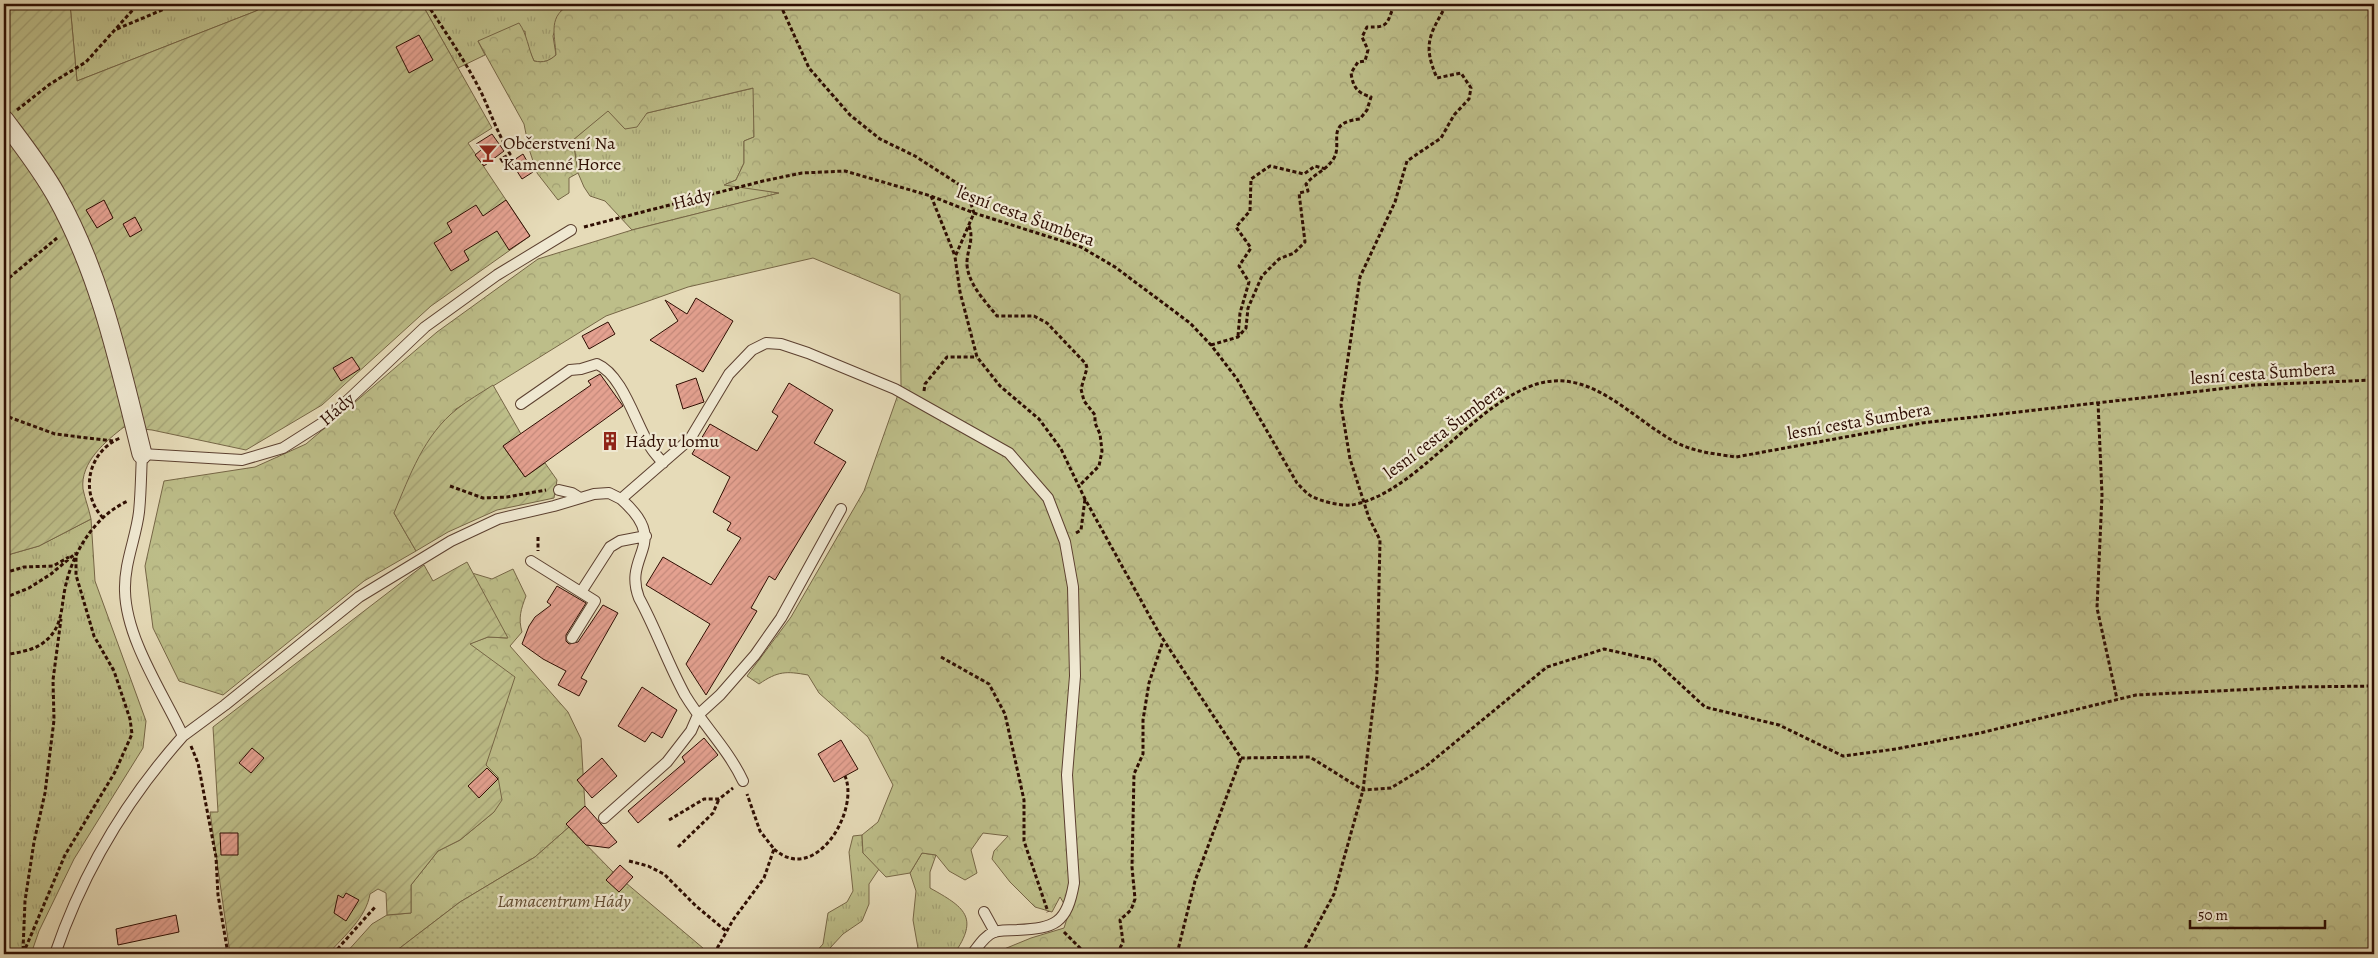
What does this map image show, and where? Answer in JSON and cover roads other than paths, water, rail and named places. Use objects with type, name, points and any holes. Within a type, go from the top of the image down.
[{"type":"street","points":[[4,121],[38,166],[71,225],[92,273],[124,377],[142,454]]},
{"type":"lane","name":"Hády","points":[[142,454],[242,460],[283,448],[327,420],[424,327],[497,275],[571,230]]},
{"type":"lane","points":[[621,499],[690,439],[728,374],[752,350],[766,343],[781,344],[808,353],[922,403],[1009,453],[1048,498],[1065,542],[1073,587],[1075,676],[1067,775],[1074,882],[1068,906],[1054,924],[1040,929],[995,932],[986,938],[972,954]]},
{"type":"lane","points":[[521,404],[570,370],[581,370],[596,364],[605,367],[623,394],[650,447],[662,463]]},
{"type":"lane","points":[[142,454],[139,512],[126,566],[125,592],[129,619],[138,646],[183,736]]},
{"type":"lane","points":[[559,490],[572,492],[580,498]]},
{"type":"lane","points":[[55,954],[74,903],[95,858],[113,826],[155,768],[183,736],[225,705],[359,597],[420,558],[498,519],[554,506],[594,494],[609,493],[621,499],[641,521],[646,536],[645,546],[638,561],[634,584],[673,671],[698,715],[732,758],[743,781]]},
{"type":"lane","points":[[604,818],[667,762],[691,731],[698,715],[720,695],[754,654],[781,618],[840,509]]},
{"type":"lane","points":[[581,592],[610,547],[620,541],[646,536]]},
{"type":"lane","points":[[531,561],[595,601],[572,638]]},
{"type":"lane","points":[[984,912],[995,932]]},
{"type":"place","name":"Občerstvení Na Kamenné Horce","points":[[488,153]]},
{"type":"place","name":"Hády u lomu","points":[[610,441]]},
{"type":"park label","name":"Lamacentrum Hády","points":[[564,901]]}]
